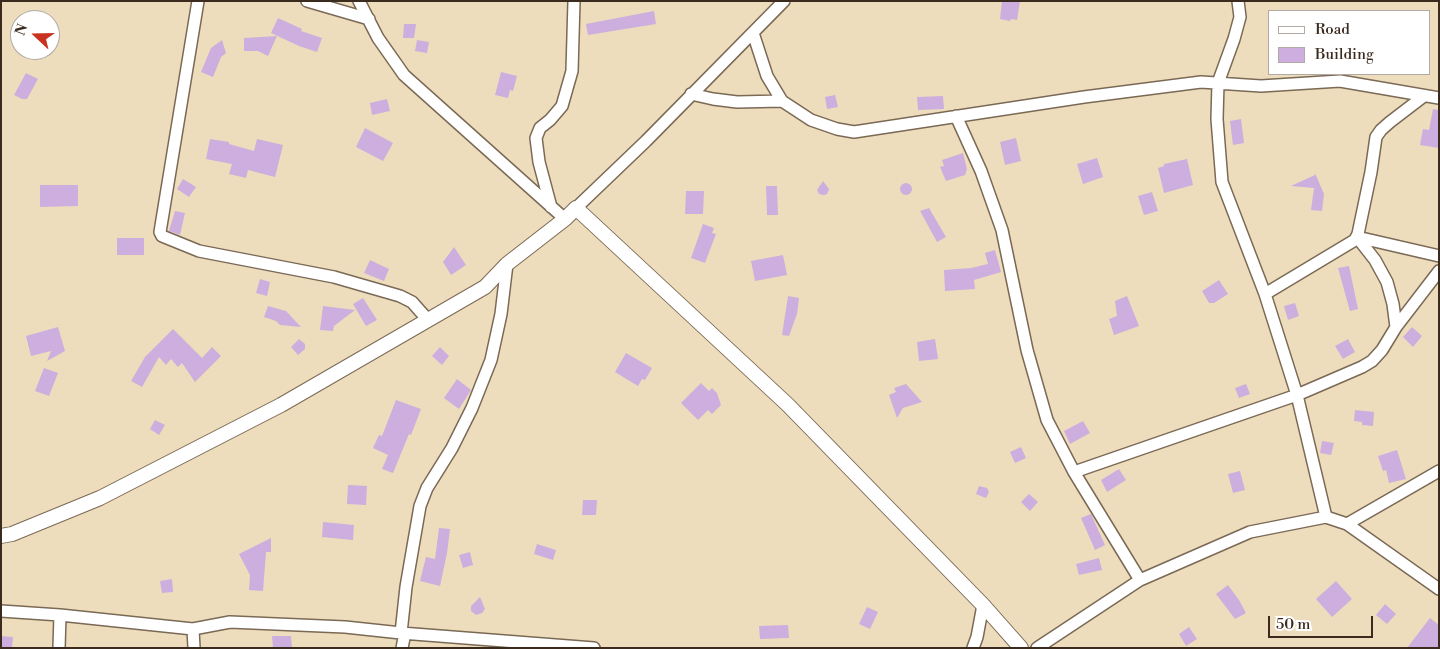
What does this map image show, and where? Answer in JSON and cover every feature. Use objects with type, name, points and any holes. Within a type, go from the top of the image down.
[{"type":"street","points":[[198,1],[160,232],[162,236],[198,251],[334,277],[400,296],[412,302],[428,320]]},
{"type":"street","points":[[307,1],[368,20]]},
{"type":"street","points":[[359,1],[378,38],[404,75],[565,219]]},
{"type":"street","points":[[551,207],[539,162],[536,138],[540,128],[562,106],[570,80],[572,71],[574,1]]},
{"type":"street","points":[[1,536],[12,534],[100,498],[281,405],[485,287],[507,264],[565,219],[646,142],[784,1]]},
{"type":"street","points":[[1238,1],[1240,17],[1218,83],[1216,119],[1222,182],[1265,294],[1297,395],[1326,517]]},
{"type":"street","points":[[753,33],[767,76],[782,101],[812,120],[837,129],[854,132],[1084,97],[1201,82],[1261,86],[1340,81],[1439,98]]},
{"type":"street","points":[[692,94],[713,100],[737,102],[782,101]]},
{"type":"street","points":[[1265,294],[1351,243],[1357,237],[1372,172],[1376,137],[1381,130],[1424,96]]},
{"type":"street","points":[[956,116],[981,171],[1002,230],[1026,350],[1047,420],[1074,472],[1140,580]]},
{"type":"street","points":[[576,208],[788,405],[983,605],[1021,647]]},
{"type":"street","points":[[1357,237],[1439,256]]},
{"type":"street","points":[[1357,237],[1375,260],[1387,282],[1394,304],[1396,327]]},
{"type":"street","points":[[402,648],[406,587],[420,506],[427,488],[452,448],[472,408],[492,360],[507,264]]},
{"type":"street","points":[[1074,472],[1297,395],[1372,361],[1439,271]]},
{"type":"street","points":[[1346,524],[1439,471]]},
{"type":"street","points":[[1037,648],[1140,580],[1250,532],[1326,517],[1346,524],[1439,589]]},
{"type":"street","points":[[973,648],[983,605]]},
{"type":"street","points":[[1,612],[60,615],[193,629],[230,622],[345,626],[403,633],[594,648]]},
{"type":"street","points":[[59,648],[60,615]]},
{"type":"street","points":[[193,629],[194,648]]},
{"type":"building","points":[[1002,1],[1020,1],[1017,20],[1000,19]]},
{"type":"building","points":[[654,11],[656,24],[588,35],[586,24]]},
{"type":"building","points":[[278,18],[302,29],[301,31],[322,38],[317,52],[271,33]]},
{"type":"building","points":[[404,24],[416,24],[414,38],[403,38]]},
{"type":"building","points":[[277,36],[268,56],[258,51],[244,51],[244,38]]},
{"type":"building","points":[[222,40],[226,53],[221,57],[213,77],[201,72],[211,48]]},
{"type":"building","points":[[417,40],[429,42],[427,53],[415,51]]},
{"type":"building","points":[[501,72],[517,76],[513,91],[510,90],[508,98],[495,95]]},
{"type":"building","points":[[26,73],[38,79],[27,99],[22,99],[14,95]]},
{"type":"building","points":[[835,95],[838,107],[827,109],[825,97]]},
{"type":"building","points":[[943,96],[944,109],[918,110],[917,97]]},
{"type":"building","points":[[387,99],[390,111],[372,115],[370,103]]},
{"type":"building","points":[[1433,109],[1439,110],[1439,148],[1420,145],[1423,129],[1429,130]]},
{"type":"building","points":[[1241,119],[1244,143],[1233,145],[1230,121]]},
{"type":"building","points":[[365,128],[393,143],[383,161],[356,147]]},
{"type":"building","points":[[1016,138],[1021,161],[1005,165],[1000,142]]},
{"type":"building","points":[[210,139],[229,142],[229,144],[254,151],[257,139],[283,145],[275,177],[248,170],[246,178],[229,174],[232,164],[206,159]]},
{"type":"building","points":[[963,153],[967,169],[965,175],[946,181],[940,167],[944,166],[942,160]]},
{"type":"building","points":[[1097,158],[1103,177],[1083,184],[1077,164]]},
{"type":"building","points":[[1187,159],[1193,185],[1164,193],[1158,168],[1164,166],[1164,164]]},
{"type":"building","points":[[1315,173],[1324,194],[1322,211],[1311,210],[1314,188],[1291,186],[1315,175]]},
{"type":"building","points":[[183,179],[196,187],[189,197],[177,189]]},
{"type":"building","points":[[823,181],[829,189],[827,194],[824,195],[819,194],[817,190]]},
{"type":"building","points":[[904,183],[908,183],[912,189],[908,195],[904,195],[900,191],[900,187]]},
{"type":"building","points":[[40,185],[78,185],[78,206],[40,207]]},
{"type":"building","points":[[766,186],[777,186],[778,215],[767,215]]},
{"type":"building","points":[[686,191],[704,191],[703,214],[685,214]]},
{"type":"building","points":[[1152,192],[1158,211],[1144,215],[1138,196]]},
{"type":"building","points":[[929,208],[946,237],[937,242],[920,211]]},
{"type":"building","points":[[175,211],[185,213],[180,235],[169,231]]},
{"type":"building","points":[[703,224],[714,228],[712,233],[716,234],[705,263],[691,258]]},
{"type":"building","points":[[117,238],[144,238],[144,255],[117,255]]},
{"type":"building","points":[[454,247],[466,265],[451,275],[443,262]]},
{"type":"building","points":[[995,250],[1001,272],[974,280],[975,289],[945,291],[944,270],[971,268],[988,264],[985,253]]},
{"type":"building","points":[[783,255],[787,275],[755,281],[751,261]]},
{"type":"building","points":[[370,260],[389,269],[384,281],[364,273]]},
{"type":"building","points":[[1349,266],[1358,309],[1350,311],[1338,268]]},
{"type":"building","points":[[260,279],[270,282],[267,296],[256,293]]},
{"type":"building","points":[[1219,280],[1228,294],[1214,303],[1209,303],[1202,291]]},
{"type":"building","points":[[788,296],[799,298],[797,314],[789,336],[782,335]]},
{"type":"building","points":[[1127,296],[1139,326],[1114,335],[1109,319],[1117,316],[1115,301]]},
{"type":"building","points":[[363,298],[377,320],[366,326],[353,304]]},
{"type":"building","points":[[1295,303],[1299,316],[1288,320],[1284,306]]},
{"type":"building","points":[[268,306],[286,311],[301,327],[280,325],[276,321],[264,317]]},
{"type":"building","points":[[323,306],[355,310],[334,326],[333,331],[320,330]]},
{"type":"building","points":[[58,327],[65,351],[47,361],[51,351],[31,356],[26,336]]},
{"type":"building","points":[[1412,327],[1422,336],[1413,347],[1403,337]]},
{"type":"building","points":[[173,329],[202,358],[212,347],[221,356],[195,382],[182,363],[178,367],[171,359],[166,365],[159,357],[142,387],[131,381],[145,357]]},
{"type":"building","points":[[299,339],[305,344],[305,349],[298,355],[291,347]]},
{"type":"building","points":[[935,339],[938,359],[919,361],[917,342]]},
{"type":"building","points":[[1348,339],[1355,352],[1343,359],[1335,346]]},
{"type":"building","points":[[440,347],[449,356],[442,365],[432,356]]},
{"type":"building","points":[[626,353],[652,368],[645,380],[642,379],[638,386],[615,372]]},
{"type":"building","points":[[44,368],[58,373],[49,396],[35,391]]},
{"type":"building","points":[[457,379],[471,390],[459,409],[444,398]]},
{"type":"building","points":[[701,383],[709,391],[712,388],[717,393],[721,405],[712,414],[708,410],[698,420],[681,403]]},
{"type":"building","points":[[906,384],[922,402],[903,408],[897,418],[889,395],[896,392],[894,388]]},
{"type":"building","points":[[1246,384],[1250,394],[1239,398],[1235,388]]},
{"type":"building","points":[[396,400],[421,409],[393,473],[382,469],[388,455],[373,448],[379,435],[382,436]]},
{"type":"building","points":[[1355,410],[1374,412],[1373,426],[1362,425],[1362,422],[1354,421]]},
{"type":"building","points":[[155,420],[165,425],[159,435],[150,429]]},
{"type":"building","points":[[1083,421],[1090,433],[1070,444],[1064,431]]},
{"type":"building","points":[[1322,441],[1334,443],[1331,455],[1320,453]]},
{"type":"building","points":[[1021,447],[1026,458],[1015,463],[1010,452]]},
{"type":"building","points":[[1397,450],[1406,479],[1389,483],[1386,470],[1383,471],[1378,456]]},
{"type":"building","points":[[1119,469],[1126,480],[1107,492],[1101,480]]},
{"type":"building","points":[[1240,471],[1245,490],[1233,493],[1228,474]]},
{"type":"building","points":[[348,485],[367,486],[366,505],[347,504]]},
{"type":"building","points":[[979,486],[987,488],[989,492],[986,498],[976,494]]},
{"type":"building","points":[[1029,494],[1038,502],[1030,511],[1021,502]]},
{"type":"building","points":[[583,500],[597,500],[596,515],[582,515]]},
{"type":"building","points":[[1091,514],[1105,545],[1095,550],[1081,518]]},
{"type":"building","points":[[323,522],[354,525],[353,540],[322,537]]},
{"type":"building","points":[[439,528],[450,529],[440,586],[420,581],[426,557],[435,559]]},
{"type":"building","points":[[271,538],[271,552],[266,552],[263,591],[249,590],[250,575],[239,554]]},
{"type":"building","points":[[537,544],[556,550],[553,560],[534,554]]},
{"type":"building","points":[[470,552],[473,565],[463,568],[459,555]]},
{"type":"building","points":[[1099,558],[1102,570],[1079,575],[1076,564]]},
{"type":"building","points":[[172,579],[173,592],[162,593],[160,581]]},
{"type":"building","points":[[1336,581],[1352,599],[1332,617],[1316,599]]},
{"type":"building","points":[[1228,585],[1246,613],[1235,619],[1216,594]]},
{"type":"building","points":[[480,597],[485,609],[482,613],[476,615],[471,611],[471,606]]},
{"type":"building","points":[[1385,604],[1396,614],[1387,624],[1376,615]]},
{"type":"building","points":[[867,607],[878,612],[870,629],[859,624]]},
{"type":"building","points":[[1430,618],[1439,625],[1439,648],[1407,648]]},
{"type":"building","points":[[788,625],[789,638],[760,639],[759,626]]},
{"type":"building","points":[[1189,627],[1197,639],[1186,646],[1179,634]]},
{"type":"building","points":[[1,636],[13,637],[12,648],[1,648]]},
{"type":"building","points":[[272,636],[291,636],[292,648],[273,648]]}]
